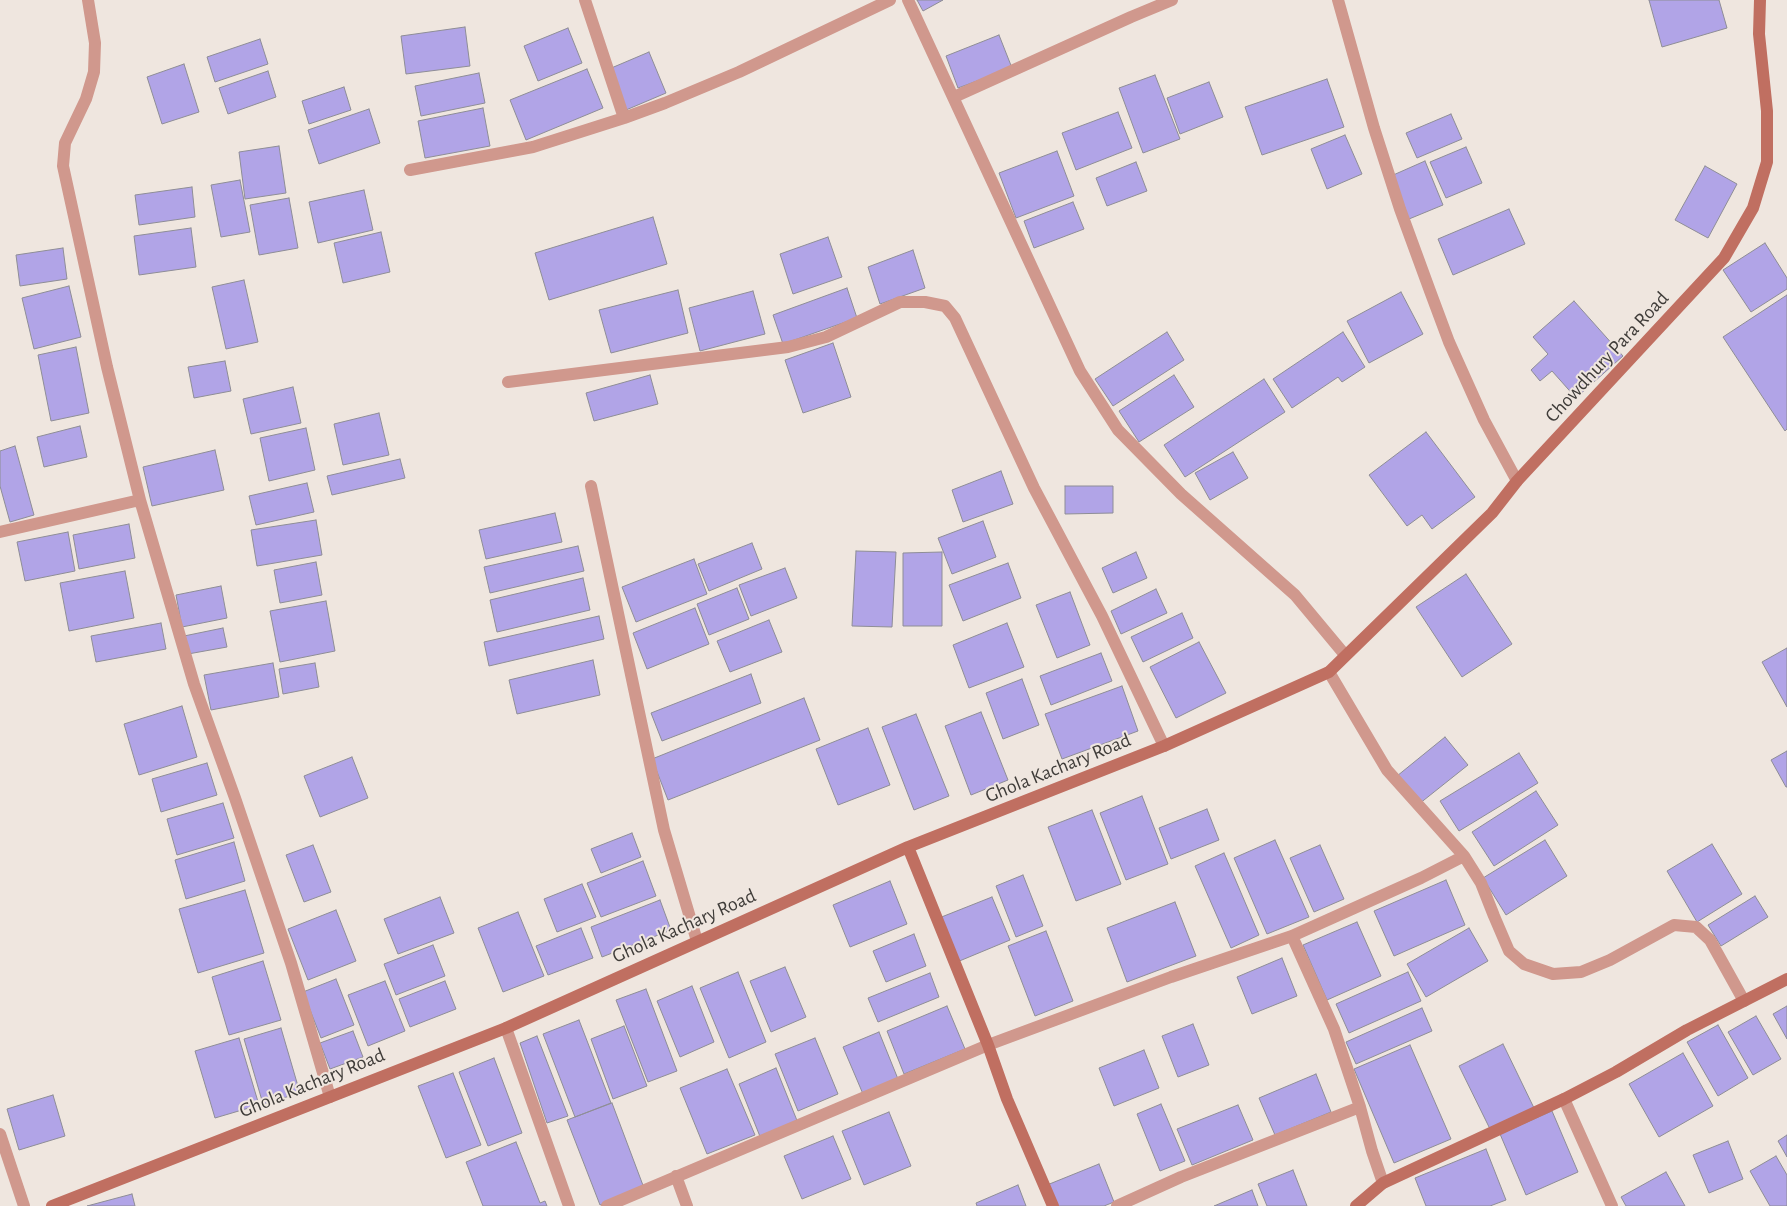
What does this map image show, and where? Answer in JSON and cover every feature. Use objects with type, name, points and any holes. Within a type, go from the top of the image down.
[{"type":"street","points":[[88,0],[95,43],[94,72],[86,99],[65,143],[63,166],[107,367],[140,500],[194,684],[291,963],[330,1097]]},
{"type":"street","points":[[585,0],[624,118]]},
{"type":"street","points":[[410,170],[533,147],[624,118],[739,72],[890,0]]},
{"type":"street","points":[[908,0],[1080,371],[1118,430],[1181,494],[1295,595],[1344,655]]},
{"type":"street","points":[[954,97],[1172,0]]},
{"type":"street","points":[[1338,0],[1374,128],[1400,209],[1430,291],[1449,342],[1484,420],[1517,481]]},
{"type":"street","name":"Chowdhury Para Road","points":[[1329,672],[1344,655],[1492,513],[1517,481],[1724,258],[1753,208],[1767,162],[1767,111],[1759,34],[1760,0]]},
{"type":"street","points":[[508,382],[788,347],[826,337],[900,302],[925,302],[944,306],[955,318],[1034,488],[1102,616],[1164,746]]},
{"type":"street","points":[[591,486],[664,830],[697,941]]},
{"type":"street","points":[[0,532],[140,500]]},
{"type":"street","points":[[1329,672],[1387,770],[1464,856],[1482,883],[1509,951],[1524,964],[1553,974],[1582,972],[1610,960],[1674,925],[1696,927],[1710,940],[1744,1001]]},
{"type":"street","name":"Ghola Kachary Road","points":[[52,1206],[506,1028],[908,846],[1164,746],[1329,672]]},
{"type":"street","points":[[908,846],[988,1045],[1007,1099],[1053,1206]]},
{"type":"street","points":[[607,1206],[988,1045],[1171,977],[1292,936],[1421,878],[1464,856]]},
{"type":"street","points":[[1292,936],[1334,1029],[1360,1106],[1382,1183]]},
{"type":"street","points":[[1356,1206],[1382,1183],[1564,1099],[1616,1072],[1687,1030],[1787,979]]},
{"type":"street","points":[[506,1028],[569,1206]]},
{"type":"street","points":[[1564,1099],[1612,1206]]},
{"type":"street","points":[[1117,1206],[1181,1177],[1360,1106]]},
{"type":"street","points":[[0,1134],[24,1206]]},
{"type":"street","points":[[676,1176],[687,1206]]},
{"type":"building","points":[[917,0],[943,0],[923,11]]},
{"type":"building","points":[[1649,0],[1719,0],[1727,28],[1662,47]]},
{"type":"building","points":[[465,27],[470,66],[406,74],[401,36]]},
{"type":"building","points":[[568,28],[582,63],[538,81],[524,46]]},
{"type":"building","points":[[999,35],[1012,68],[958,88],[946,56]]},
{"type":"building","points":[[260,39],[268,64],[215,82],[207,57]]},
{"type":"building","points":[[649,52],[666,93],[626,110],[609,69]]},
{"type":"building","points":[[184,64],[199,112],[162,124],[147,77]]},
{"type":"building","points":[[587,69],[603,108],[526,140],[510,100]]},
{"type":"building","points":[[268,71],[276,97],[228,114],[219,88]]},
{"type":"building","points":[[479,73],[485,103],[421,116],[415,86]]},
{"type":"building","points":[[1155,75],[1180,139],[1143,153],[1119,88]]},
{"type":"building","points":[[1327,79],[1344,127],[1262,155],[1245,107]]},
{"type":"building","points":[[1209,82],[1223,117],[1180,134],[1167,98]]},
{"type":"building","points":[[344,87],[351,110],[309,124],[302,101]]},
{"type":"building","points":[[483,108],[490,146],[425,158],[418,121]]},
{"type":"building","points":[[369,109],[380,143],[319,164],[308,130]]},
{"type":"building","points":[[1118,112],[1132,148],[1076,170],[1062,133]]},
{"type":"building","points":[[1451,114],[1462,139],[1417,158],[1406,133]]},
{"type":"building","points":[[1345,135],[1362,174],[1327,189],[1311,149]]},
{"type":"building","points":[[279,146],[286,193],[245,199],[239,152]]},
{"type":"building","points":[[1466,147],[1482,183],[1446,198],[1430,162]]},
{"type":"building","points":[[1057,151],[1074,196],[1016,218],[999,173]]},
{"type":"building","points":[[1425,161],[1443,205],[1409,219],[1391,176]]},
{"type":"building","points":[[1136,162],[1147,191],[1107,206],[1096,178]]},
{"type":"building","points":[[1705,166],[1737,184],[1708,238],[1675,220]]},
{"type":"building","points":[[240,180],[250,232],[221,237],[211,185]]},
{"type":"building","points":[[192,187],[195,217],[139,225],[135,195]]},
{"type":"building","points":[[364,190],[373,230],[318,243],[309,202]]},
{"type":"building","points":[[289,198],[298,248],[259,255],[250,205]]},
{"type":"building","points":[[1073,202],[1084,229],[1034,248],[1024,221]]},
{"type":"building","points":[[1509,209],[1525,244],[1453,275],[1438,239]]},
{"type":"building","points":[[653,217],[667,264],[549,300],[535,253]]},
{"type":"building","points":[[191,228],[196,267],[139,275],[134,236]]},
{"type":"building","points":[[381,232],[390,272],[343,283],[334,243]]},
{"type":"building","points":[[828,237],[842,277],[793,294],[780,254]]},
{"type":"building","points":[[1765,243],[1787,278],[1787,289],[1751,312],[1723,270]]},
{"type":"building","points":[[63,248],[67,279],[20,286],[16,255]]},
{"type":"building","points":[[913,250],[925,288],[880,304],[868,267]]},
{"type":"building","points":[[244,280],[258,342],[226,349],[212,287]]},
{"type":"building","points":[[69,286],[81,337],[34,349],[22,298]]},
{"type":"building","points":[[847,288],[857,318],[783,344],[773,315]]},
{"type":"building","points":[[678,290],[688,333],[611,353],[599,310]]},
{"type":"building","points":[[753,291],[765,334],[700,351],[689,308]]},
{"type":"building","points":[[1401,292],[1423,334],[1369,363],[1347,321]]},
{"type":"building","points":[[1787,295],[1787,429],[1785,431],[1723,337]]},
{"type":"building","points":[[1574,301],[1623,356],[1576,398],[1552,371],[1540,381],[1531,370],[1548,354],[1533,337]]},
{"type":"building","points":[[1167,332],[1184,360],[1113,406],[1095,379]]},
{"type":"building","points":[[1343,332],[1365,367],[1342,382],[1338,377],[1292,408],[1273,379]]},
{"type":"building","points":[[833,343],[851,397],[803,413],[785,360]]},
{"type":"building","points":[[76,347],[89,413],[51,421],[38,355]]},
{"type":"building","points":[[225,361],[231,391],[194,398],[188,367]]},
{"type":"building","points":[[650,375],[658,404],[594,421],[586,393]]},
{"type":"building","points":[[1174,375],[1194,407],[1139,442],[1119,411]]},
{"type":"building","points":[[1264,379],[1285,412],[1185,477],[1164,445]]},
{"type":"building","points":[[293,387],[301,423],[251,434],[243,399]]},
{"type":"building","points":[[379,413],[389,455],[343,465],[334,424]]},
{"type":"building","points":[[80,426],[87,457],[44,467],[37,437]]},
{"type":"building","points":[[306,428],[315,470],[269,481],[260,438]]},
{"type":"building","points":[[1426,432],[1475,497],[1432,529],[1422,515],[1407,526],[1369,475]]},
{"type":"building","points":[[15,446],[34,515],[10,522],[0,486],[0,451]]},
{"type":"building","points":[[215,450],[224,490],[152,506],[143,467]]},
{"type":"building","points":[[1233,452],[1248,478],[1210,500],[1195,473]]},
{"type":"building","points":[[400,459],[405,478],[332,495],[327,476]]},
{"type":"building","points":[[1001,471],[1013,504],[963,522],[952,490]]},
{"type":"building","points":[[307,483],[314,512],[256,525],[249,496]]},
{"type":"building","points":[[1065,486],[1113,486],[1113,513],[1065,514]]},
{"type":"building","points":[[555,513],[562,542],[486,559],[479,530]]},
{"type":"building","points":[[316,520],[322,555],[257,566],[251,530]]},
{"type":"building","points":[[983,521],[996,557],[952,574],[938,538]]},
{"type":"building","points":[[129,524],[135,558],[79,569],[73,535]]},
{"type":"building","points":[[68,532],[75,571],[25,581],[17,542]]},
{"type":"building","points":[[752,543],[762,569],[709,591],[698,564]]},
{"type":"building","points":[[578,546],[584,571],[490,593],[484,567]]},
{"type":"building","points":[[856,551],[896,552],[892,627],[852,626]]},
{"type":"building","points":[[942,552],[942,626],[903,626],[903,553]]},
{"type":"building","points":[[1136,552],[1147,578],[1113,593],[1102,568]]},
{"type":"building","points":[[694,559],[707,594],[636,622],[622,587]]},
{"type":"building","points":[[316,562],[322,595],[280,603],[274,570]]},
{"type":"building","points":[[1008,563],[1021,598],[963,621],[949,585]]},
{"type":"building","points":[[785,568],[797,598],[751,616],[739,585]]},
{"type":"building","points":[[125,571],[134,618],[69,631],[60,583]]},
{"type":"building","points":[[1466,574],[1512,644],[1462,677],[1416,607]]},
{"type":"building","points":[[583,578],[590,610],[497,632],[490,600]]},
{"type":"building","points":[[221,586],[227,618],[182,627],[176,595]]},
{"type":"building","points":[[737,588],[749,619],[709,635],[697,604]]},
{"type":"building","points":[[1156,589],[1167,613],[1121,634],[1111,611]]},
{"type":"building","points":[[1070,592],[1090,645],[1057,658],[1036,605]]},
{"type":"building","points":[[326,601],[335,651],[280,662],[270,611]]},
{"type":"building","points":[[695,608],[709,644],[647,669],[633,633]]},
{"type":"building","points":[[1182,613],[1193,638],[1143,662],[1131,637]]},
{"type":"building","points":[[599,616],[604,639],[489,666],[484,642]]},
{"type":"building","points":[[769,620],[782,652],[730,672],[717,641]]},
{"type":"building","points":[[161,623],[166,649],[96,662],[91,636]]},
{"type":"building","points":[[1007,623],[1024,667],[969,688],[953,645]]},
{"type":"building","points":[[223,628],[227,647],[188,654],[184,636]]},
{"type":"building","points":[[1199,642],[1226,693],[1176,718],[1150,667]]},
{"type":"building","points":[[1787,648],[1787,707],[1762,662]]},
{"type":"building","points":[[1101,653],[1112,681],[1051,705],[1040,676]]},
{"type":"building","points":[[593,660],[600,695],[517,714],[509,680]]},
{"type":"building","points":[[273,663],[279,697],[211,710],[204,675]]},
{"type":"building","points":[[315,663],[319,687],[283,694],[279,669]]},
{"type":"building","points":[[751,674],[761,703],[662,741],[651,713]]},
{"type":"building","points":[[1022,679],[1039,725],[1003,739],[986,693]]},
{"type":"building","points":[[1122,686],[1138,731],[1062,759],[1045,714]]},
{"type":"building","points":[[804,698],[820,740],[668,800],[652,759]]},
{"type":"building","points":[[182,706],[197,757],[139,775],[124,724]]},
{"type":"building","points":[[981,712],[1008,780],[971,795],[945,726]]},
{"type":"building","points":[[916,714],[949,796],[914,810],[882,727]]},
{"type":"building","points":[[868,728],[890,785],[838,805],[816,749]]},
{"type":"building","points":[[1445,737],[1468,765],[1419,804],[1397,776]]},
{"type":"building","points":[[1787,751],[1787,787],[1786,787],[1771,760]]},
{"type":"building","points":[[1519,753],[1538,783],[1459,831],[1440,801]]},
{"type":"building","points":[[352,757],[368,798],[320,817],[304,776]]},
{"type":"building","points":[[207,763],[217,795],[161,812],[152,779]]},
{"type":"building","points":[[1536,791],[1558,825],[1494,866],[1472,832]]},
{"type":"building","points":[[1142,796],[1168,864],[1126,880],[1100,813]]},
{"type":"building","points":[[223,803],[234,838],[177,855],[167,819]]},
{"type":"building","points":[[1207,809],[1219,840],[1171,859],[1159,828]]},
{"type":"building","points":[[1092,810],[1121,884],[1076,901],[1048,827]]},
{"type":"building","points":[[632,833],[641,857],[601,873],[591,849]]},
{"type":"building","points":[[1275,840],[1309,917],[1267,934],[1234,858]]},
{"type":"building","points":[[1545,840],[1567,876],[1506,915],[1483,878]]},
{"type":"building","points":[[234,842],[245,881],[186,899],[175,860]]},
{"type":"building","points":[[1712,844],[1742,894],[1697,922],[1667,871]]},
{"type":"building","points":[[313,845],[331,892],[304,902],[286,855]]},
{"type":"building","points":[[1320,845],[1344,899],[1314,912],[1290,858]]},
{"type":"building","points":[[1224,853],[1259,935],[1231,948],[1195,866]]},
{"type":"building","points":[[643,861],[656,896],[601,917],[587,883]]},
{"type":"building","points":[[1023,875],[1043,926],[1016,937],[996,886]]},
{"type":"building","points":[[1446,880],[1465,925],[1394,956],[1374,911]]},
{"type":"building","points":[[890,881],[907,924],[850,947],[833,905]]},
{"type":"building","points":[[582,884],[596,917],[557,932],[544,899]]},
{"type":"building","points":[[245,890],[264,953],[198,973],[179,909]]},
{"type":"building","points":[[1755,896],[1768,917],[1721,946],[1708,925]]},
{"type":"building","points":[[440,897],[454,933],[398,954],[384,919]]},
{"type":"building","points":[[992,897],[1010,940],[957,962],[939,918]]},
{"type":"building","points":[[660,900],[671,930],[602,957],[591,927]]},
{"type":"building","points":[[1175,902],[1196,956],[1127,982],[1107,928]]},
{"type":"building","points":[[336,910],[356,961],[308,980],[288,929]]},
{"type":"building","points":[[518,912],[544,976],[503,992],[478,928]]},
{"type":"building","points":[[1357,922],[1381,976],[1327,1000],[1303,945]]},
{"type":"building","points":[[581,928],[593,958],[548,975],[536,946]]},
{"type":"building","points":[[1469,928],[1488,961],[1426,997],[1407,964]]},
{"type":"building","points":[[1046,931],[1073,1001],[1035,1016],[1008,946]]},
{"type":"building","points":[[914,934],[926,966],[886,982],[873,951]]},
{"type":"building","points":[[433,945],[445,976],[396,995],[384,964]]},
{"type":"building","points":[[1282,958],[1297,996],[1252,1014],[1237,977]]},
{"type":"building","points":[[263,961],[281,1020],[229,1035],[212,977]]},
{"type":"building","points":[[785,967],[806,1017],[771,1032],[750,981]]},
{"type":"building","points":[[738,972],[766,1042],[729,1058],[700,988]]},
{"type":"building","points":[[1408,972],[1421,1001],[1349,1033],[1336,1004]]},
{"type":"building","points":[[930,973],[939,997],[878,1022],[868,998]]},
{"type":"building","points":[[336,979],[354,1025],[321,1038],[303,992]]},
{"type":"building","points":[[385,981],[405,1031],[368,1046],[348,995]]},
{"type":"building","points":[[445,981],[456,1009],[410,1027],[399,999]]},
{"type":"building","points":[[692,986],[714,1042],[680,1057],[657,1001]]},
{"type":"building","points":[[646,989],[677,1071],[648,1082],[616,1000]]},
{"type":"building","points":[[947,1006],[965,1049],[904,1074],[887,1031]]},
{"type":"building","points":[[1787,1006],[1787,1039],[1773,1014]]},
{"type":"building","points":[[1422,1008],[1432,1031],[1356,1064],[1346,1042]]},
{"type":"building","points":[[1756,1016],[1781,1059],[1753,1075],[1728,1032]]},
{"type":"building","points":[[579,1020],[611,1103],[575,1117],[543,1034]]},
{"type":"building","points":[[1193,1024],[1209,1065],[1178,1077],[1162,1036]]},
{"type":"building","points":[[1718,1025],[1748,1078],[1718,1096],[1687,1042]]},
{"type":"building","points":[[624,1026],[647,1086],[613,1099],[591,1039]]},
{"type":"building","points":[[281,1028],[300,1093],[263,1104],[244,1039]]},
{"type":"building","points":[[353,1031],[363,1057],[330,1069],[320,1043]]},
{"type":"building","points":[[879,1032],[898,1079],[863,1094],[843,1047]]},
{"type":"building","points":[[537,1036],[568,1116],[547,1123],[520,1043]]},
{"type":"building","points":[[239,1038],[259,1105],[215,1118],[195,1051]]},
{"type":"building","points":[[815,1038],[838,1094],[798,1111],[775,1054]]},
{"type":"building","points":[[1503,1044],[1534,1108],[1490,1129],[1459,1066]]},
{"type":"building","points":[[1410,1045],[1451,1139],[1394,1163],[1354,1069]]},
{"type":"building","points":[[1144,1050],[1159,1088],[1114,1106],[1099,1068]]},
{"type":"building","points":[[1683,1053],[1713,1106],[1659,1137],[1629,1084]]},
{"type":"building","points":[[494,1058],[522,1133],[488,1146],[459,1072]]},
{"type":"building","points":[[776,1068],[798,1123],[761,1139],[739,1084]]},
{"type":"building","points":[[727,1069],[755,1135],[707,1154],[680,1088]]},
{"type":"building","points":[[453,1073],[481,1145],[446,1158],[418,1086]]},
{"type":"building","points":[[1316,1074],[1331,1112],[1275,1135],[1259,1098]]},
{"type":"building","points":[[53,1095],[65,1136],[19,1150],[7,1109]]},
{"type":"building","points":[[612,1103],[644,1188],[600,1205],[567,1120]]},
{"type":"building","points":[[1161,1104],[1185,1161],[1160,1171],[1137,1114]]},
{"type":"building","points":[[1238,1105],[1253,1140],[1192,1165],[1177,1129]]},
{"type":"building","points":[[1552,1111],[1578,1172],[1526,1195],[1500,1134]]},
{"type":"building","points":[[889,1112],[911,1166],[864,1185],[842,1131]]},
{"type":"building","points":[[1787,1135],[1787,1157],[1778,1141]]},
{"type":"building","points":[[833,1136],[851,1179],[802,1199],[784,1156]]},
{"type":"building","points":[[1728,1141],[1743,1179],[1709,1193],[1693,1155]]},
{"type":"building","points":[[516,1142],[540,1203],[545,1201],[547,1206],[483,1206],[466,1162]]},
{"type":"building","points":[[1486,1149],[1506,1200],[1490,1206],[1426,1206],[1415,1178]]},
{"type":"building","points":[[1776,1156],[1787,1175],[1787,1206],[1770,1206],[1750,1171]]},
{"type":"building","points":[[1099,1164],[1114,1202],[1104,1206],[1056,1206],[1047,1185]]},
{"type":"building","points":[[1293,1170],[1307,1206],[1267,1206],[1258,1184]]},
{"type":"building","points":[[1666,1172],[1685,1206],[1626,1206],[1621,1197]]},
{"type":"building","points":[[1018,1185],[1026,1206],[977,1206],[976,1203]]},
{"type":"building","points":[[1252,1190],[1258,1206],[1214,1206]]},
{"type":"building","points":[[132,1194],[135,1206],[87,1206]]}]
